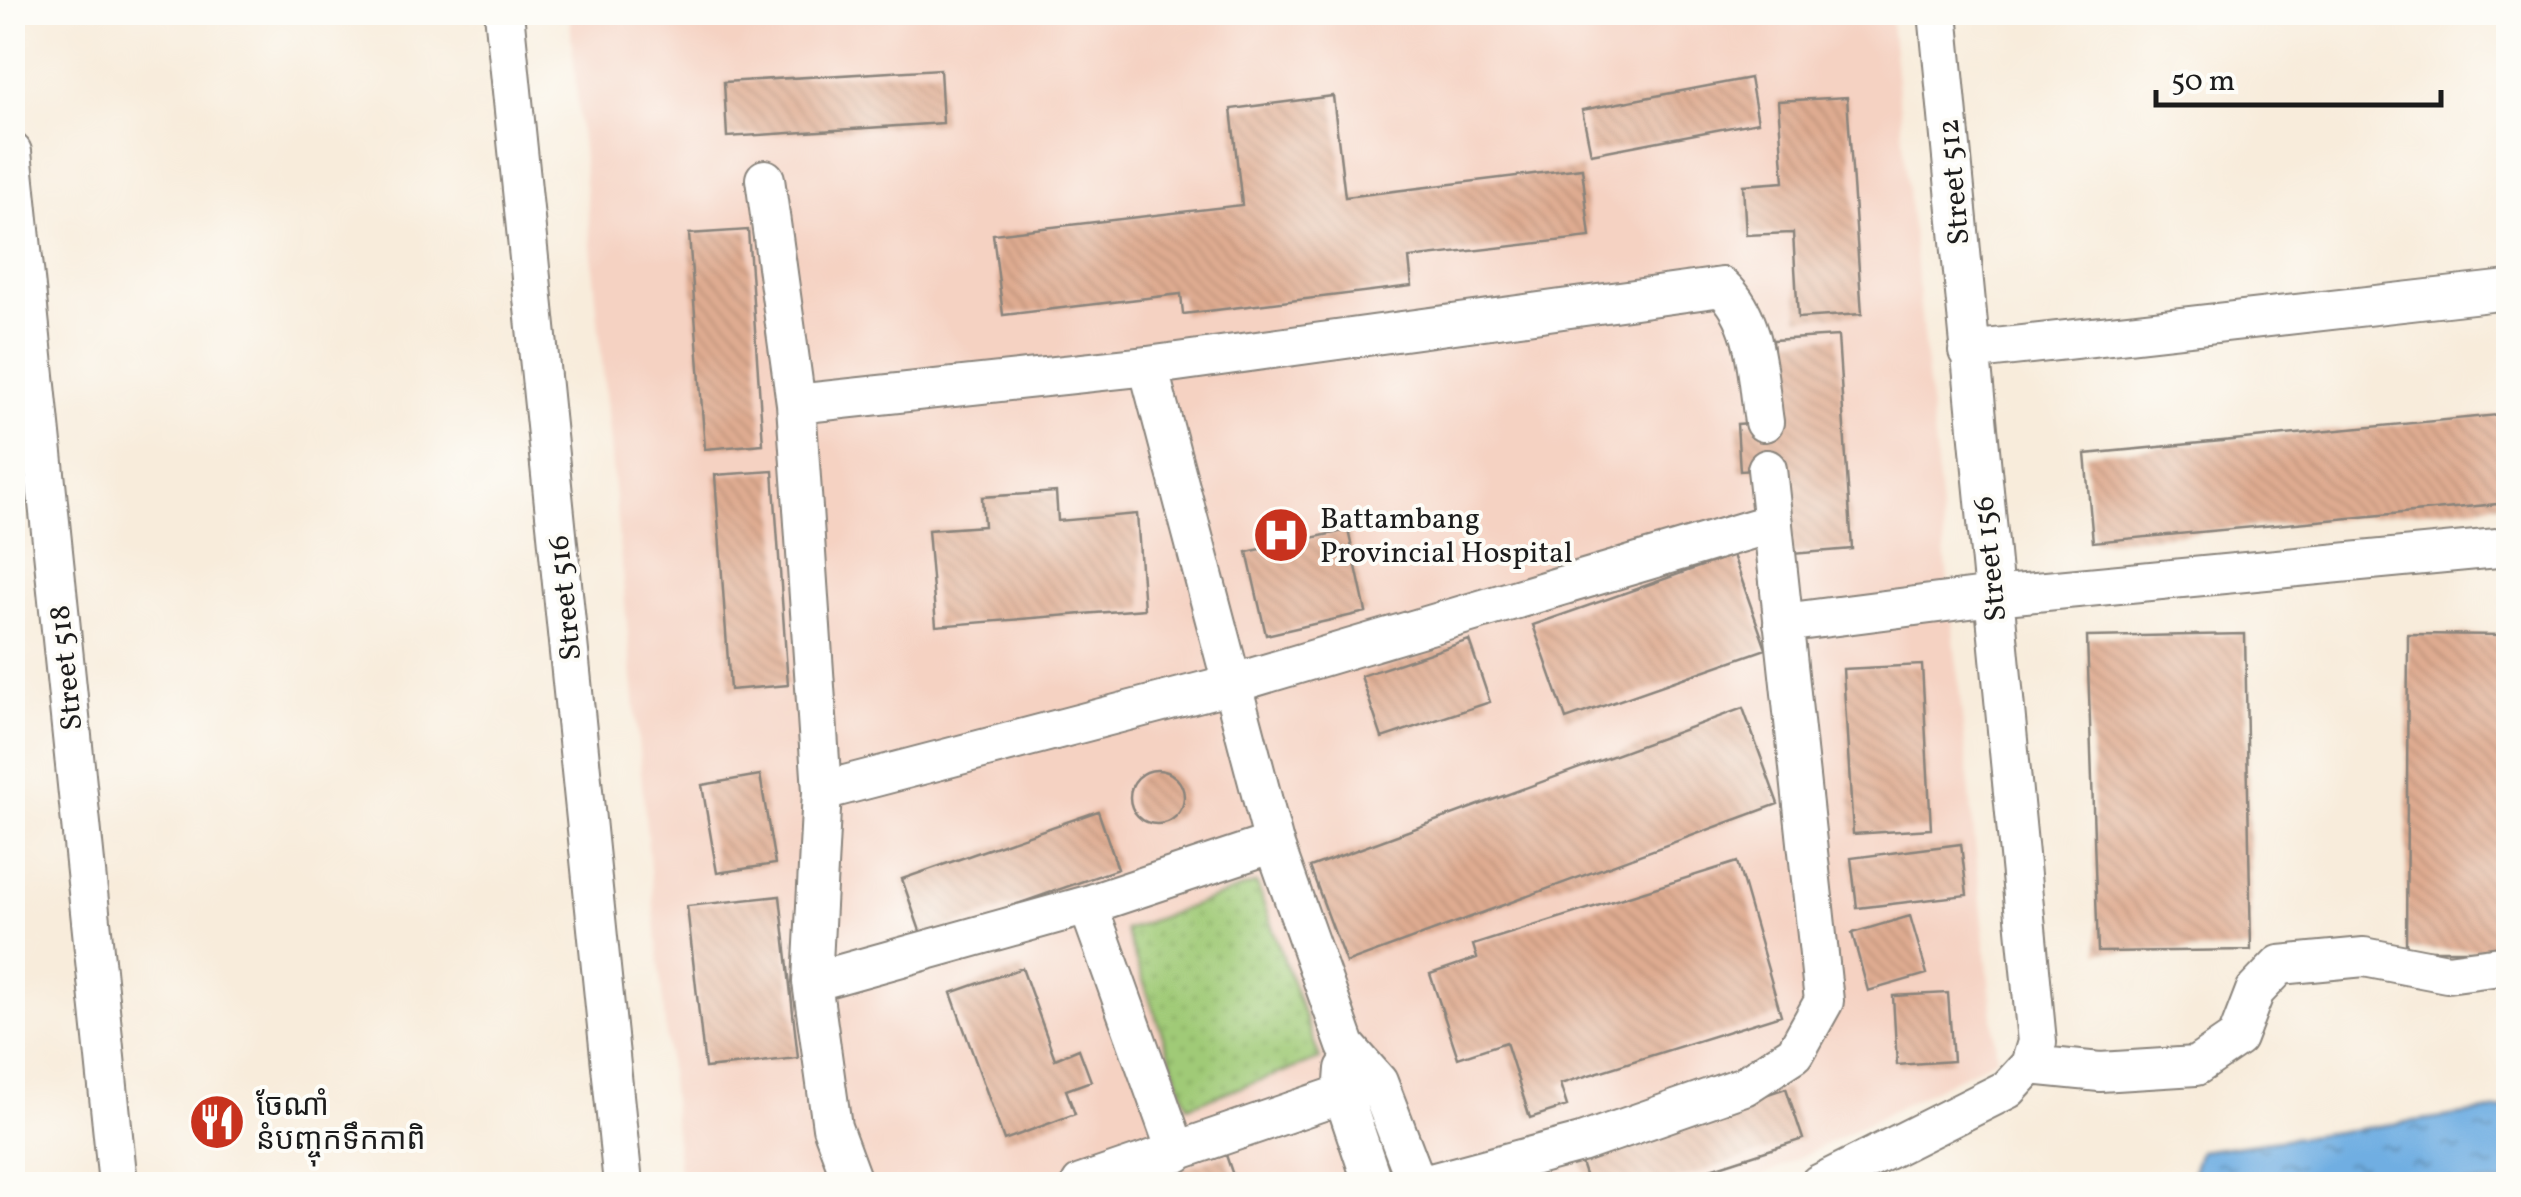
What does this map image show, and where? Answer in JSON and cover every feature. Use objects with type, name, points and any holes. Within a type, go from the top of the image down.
[{"type":"street","name":"Street 516","points":[[504,12],[623,1184]]},
{"type":"street","name":"Street 512","points":[[1938,12],[1968,351]]},
{"type":"street","name":"Street 518","points":[[12,152],[118,1184]]},
{"type":"street","points":[[766,179],[796,404],[822,791],[812,982],[832,1127],[853,1184]]},
{"type":"street","points":[[796,404],[1148,366],[1722,288],[1740,304],[1750,335],[1764,422]]},
{"type":"street","points":[[1968,351],[2508,290]]},
{"type":"street","name":"Street 156","points":[[1968,351],[2038,1042],[2030,1066]]},
{"type":"street","points":[[1148,366],[1274,842],[1361,1088],[1418,1184]]},
{"type":"street","points":[[1427,1184],[1581,1142],[1744,1086],[1795,1053],[1824,1001],[1767,469]]},
{"type":"street","points":[[822,791],[1231,684],[1772,523]]},
{"type":"street","points":[[1783,623],[1993,596],[2508,547]]},
{"type":"street","points":[[812,982],[1088,906],[1274,842]]},
{"type":"street","points":[[1088,906],[1176,1153]]},
{"type":"street","points":[[1819,1184],[2008,1089],[2030,1066],[2100,1072],[2196,1066],[2236,1038],[2255,991],[2280,964],[2364,957],[2447,973],[2508,964]]},
{"type":"street","points":[[1080,1184],[1361,1088]]},
{"type":"street","points":[[1361,1088],[1373,1184]]},
{"type":"shaded area","name":"Battambang Provincial Hospital","points":[[569,13],[1890,13],[1997,1058],[1747,1184],[680,1184]]},
{"type":"green space","points":[[1256,883],[1320,1059],[1188,1106],[1125,930]]},
{"type":"water","points":[[2508,1108],[2508,1184],[2189,1184],[2200,1151]]},
{"type":"building","points":[[940,69],[943,123],[727,137],[724,82]]},
{"type":"building","points":[[1750,78],[1758,122],[1591,154],[1582,110]]},
{"type":"building","points":[[1333,96],[1345,197],[1582,168],[1590,237],[1409,258],[1412,286],[1183,314],[1181,294],[1003,315],[993,234],[1242,205],[1231,109]]},
{"type":"building","points":[[1847,97],[1862,314],[1798,318],[1793,233],[1746,235],[1743,185],[1784,182],[1778,101]]},
{"type":"building","points":[[748,230],[763,444],[705,449],[689,234]]},
{"type":"building","points":[[1838,336],[1852,549],[1792,554],[1786,468],[1740,471],[1737,424],[1778,421],[1773,340]]},
{"type":"building","points":[[2508,414],[2508,503],[2093,542],[2085,454]]},
{"type":"building","points":[[773,471],[788,685],[730,690],[715,475]]},
{"type":"building","points":[[1056,492],[1058,521],[1137,514],[1144,609],[936,626],[928,530],[984,526],[982,497]]},
{"type":"building","points":[[1348,530],[1366,612],[1266,635],[1247,552]]},
{"type":"building","points":[[1733,555],[1766,649],[1566,719],[1533,625]]},
{"type":"building","points":[[2245,634],[2251,950],[2098,952],[2087,637]]},
{"type":"building","points":[[2408,634],[2508,635],[2508,950],[2406,950]]},
{"type":"building","points":[[1469,640],[1490,702],[1382,738],[1361,676]]},
{"type":"building","points":[[1922,665],[1931,829],[1853,834],[1843,669]]},
{"type":"building","points":[[1743,708],[1778,804],[1346,963],[1310,867]]},
{"type":"building","points":[[1157,770],[1176,778],[1184,797],[1176,816],[1157,824],[1138,816],[1130,797],[1138,778]]},
{"type":"building","points":[[760,775],[775,864],[717,873],[702,785]]},
{"type":"building","points":[[1098,811],[1118,869],[922,937],[902,879]]},
{"type":"building","points":[[1961,844],[1967,895],[1857,908],[1851,858]]},
{"type":"building","points":[[1737,862],[1781,1015],[1560,1084],[1567,1106],[1530,1118],[1506,1042],[1458,1058],[1430,974],[1477,958],[1473,945]]},
{"type":"building","points":[[780,896],[798,1058],[705,1068],[687,906]]},
{"type":"building","points":[[1910,916],[1927,974],[1868,991],[1852,933]]},
{"type":"building","points":[[1022,968],[1055,1059],[1079,1049],[1091,1081],[1066,1090],[1075,1114],[1004,1140],[951,993]]},
{"type":"building","points":[[1948,993],[1953,1061],[1897,1065],[1893,996]]},
{"type":"building","points":[[1786,1088],[1803,1139],[1664,1184],[1588,1184],[1579,1157]]},
{"type":"building","points":[[1226,1155],[1236,1184],[1135,1184]]},
{"type":"place","name":"Battambang Provincial Hospital","points":[[1281,535]]},
{"type":"place","name":"ចែណាំ នំបញ្ចុកទឹកកាពិ","points":[[217,1122]]}]
